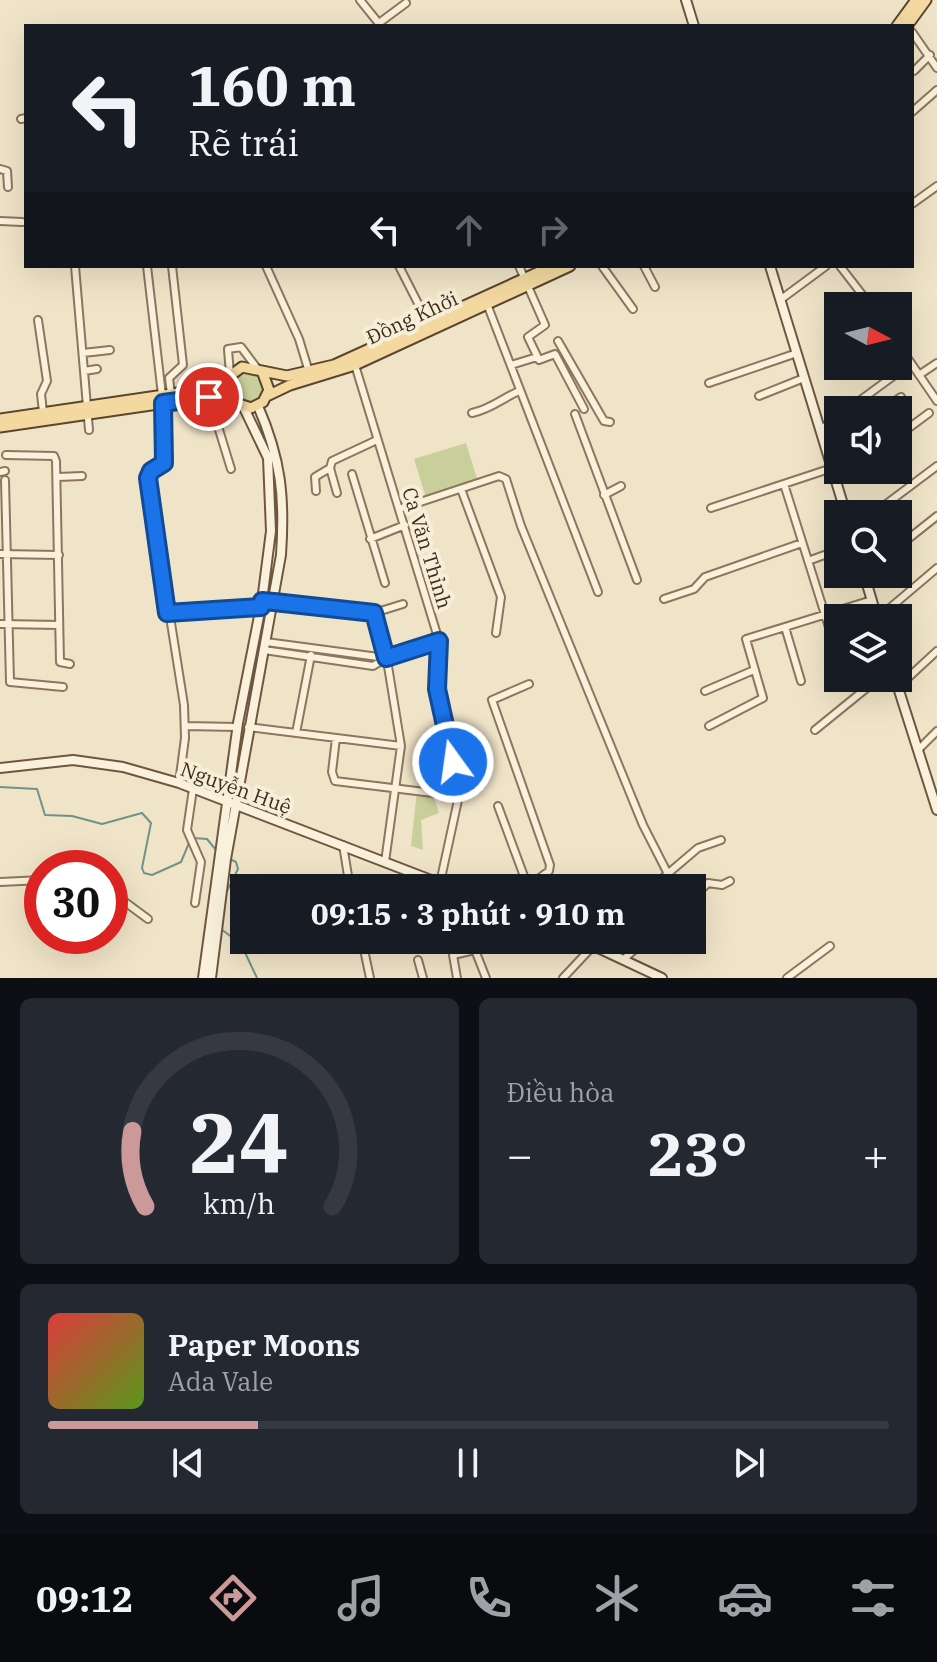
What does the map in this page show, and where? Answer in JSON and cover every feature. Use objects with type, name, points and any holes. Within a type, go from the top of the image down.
[{"type":"main road","points":[[908,24],[926,0]]},
{"type":"main road","points":[[898,24],[913,1]]},
{"type":"main road","name":"Đồng Khởi","points":[[267,396],[290,385],[355,365],[487,304],[548,268]]},
{"type":"main road","name":"Đồng Khởi","points":[[259,369],[277,375],[309,372],[352,358],[427,321],[564,268]]},
{"type":"main road","points":[[0,427],[218,385],[242,367],[259,369],[269,383],[267,396],[258,406],[244,408],[233,401],[209,397],[165,397]]},
{"type":"main road","points":[[230,375],[227,389],[233,401]]},
{"type":"main road","points":[[0,419],[43,412],[87,410]]},
{"type":"street","points":[[360,0],[379,24]]},
{"type":"street","points":[[686,0],[693,24]]},
{"type":"street","points":[[381,24],[406,3]]},
{"type":"street","points":[[914,35],[937,68]]},
{"type":"street","points":[[914,71],[930,55]]},
{"type":"street","points":[[914,110],[937,90]]},
{"type":"street","points":[[0,169],[7,171],[8,187]]},
{"type":"street","points":[[914,203],[937,186]]},
{"type":"street","points":[[0,221],[22,222]]},
{"type":"street","points":[[75,268],[89,430]]},
{"type":"street","points":[[147,268],[165,397],[164,463],[151,471],[148,478],[185,726],[179,783]]},
{"type":"street","points":[[165,397],[169,378],[183,365],[172,268]]},
{"type":"street","points":[[267,268],[299,339],[309,372]]},
{"type":"street","points":[[400,268],[427,321]]},
{"type":"street","points":[[520,268],[545,325],[528,337],[537,357],[539,360],[555,354],[584,409]]},
{"type":"street","points":[[603,268],[633,309]]},
{"type":"street","points":[[645,268],[655,287]]},
{"type":"street","points":[[771,268],[824,444]]},
{"type":"street","points":[[780,300],[823,268]]},
{"type":"street","points":[[842,268],[860,292]]},
{"type":"street","points":[[487,304],[598,592]]},
{"type":"street","points":[[38,320],[47,381],[41,394],[43,412]]},
{"type":"street","points":[[492,341],[501,336]]},
{"type":"street","points":[[558,341],[604,421],[610,422]]},
{"type":"street","points":[[230,375],[228,349],[241,347],[259,369]]},
{"type":"street","points":[[83,353],[110,350]]},
{"type":"street","points":[[709,383],[797,353]]},
{"type":"street","points":[[511,365],[537,357]]},
{"type":"street","points":[[919,375],[937,363]]},
{"type":"street","points":[[912,364],[937,401]]},
{"type":"street","name":"Ca Văn Thỉnh","points":[[355,365],[439,641],[437,689],[460,791],[442,874]]},
{"type":"street","points":[[84,371],[97,369]]},
{"type":"street","points":[[578,374],[587,369]]},
{"type":"street","points":[[759,396],[804,378]]},
{"type":"street","points":[[866,396],[888,380]]},
{"type":"street","points":[[472,413],[493,408],[499,401],[519,391]]},
{"type":"street","points":[[209,397],[231,469]]},
{"type":"street","points":[[203,978],[230,803],[265,646],[281,555],[282,499],[276,447],[258,406]]},
{"type":"street","points":[[211,978],[237,727],[261,604],[271,531],[268,458],[244,408]]},
{"type":"street","points":[[912,426],[929,413]]},
{"type":"street","points":[[575,414],[637,580]]},
{"type":"street","points":[[820,430],[824,427]]},
{"type":"street","points":[[316,491],[315,477],[330,468],[338,455],[377,440]]},
{"type":"street","points":[[6,455],[54,456],[58,477],[60,662],[70,664]]},
{"type":"street","points":[[892,500],[937,466]]},
{"type":"street","points":[[330,468],[337,493]]},
{"type":"street","points":[[711,508],[824,471]]},
{"type":"street","points":[[352,474],[385,583]]},
{"type":"street","points":[[58,477],[82,476]]},
{"type":"street","points":[[399,509],[503,477],[643,825],[668,874],[698,848],[721,840]]},
{"type":"street","points":[[5,480],[4,555],[10,682],[63,687]]},
{"type":"street","points":[[709,726],[762,700],[745,641],[824,615],[784,484]]},
{"type":"street","points":[[604,495],[621,486]]},
{"type":"street","points":[[461,489],[501,597],[496,633]]},
{"type":"street","points":[[912,536],[937,516]]},
{"type":"street","points":[[370,539],[405,525]]},
{"type":"street","points":[[664,599],[694,589],[705,577],[802,543]]},
{"type":"street","points":[[4,555],[59,555]]},
{"type":"street","points":[[808,561],[824,555]]},
{"type":"street","points":[[894,604],[937,568]]},
{"type":"street","points":[[868,588],[873,604]]},
{"type":"street","points":[[859,604],[872,600]]},
{"type":"street","points":[[167,613],[274,602],[374,613],[403,604]]},
{"type":"street","points":[[374,613],[386,658],[401,746],[385,862]]},
{"type":"street","points":[[0,624],[59,625]]},
{"type":"street","points":[[785,627],[801,681]]},
{"type":"street","points":[[265,646],[310,657],[373,666],[386,658],[439,641]]},
{"type":"street","points":[[265,646],[386,658]]},
{"type":"street","points":[[296,733],[310,657],[315,649]]},
{"type":"street","points":[[912,670],[937,651]]},
{"type":"street","points":[[705,691],[754,670]]},
{"type":"street","points":[[529,684],[492,700],[550,865],[545,874]]},
{"type":"street","points":[[815,730],[862,692]]},
{"type":"street","points":[[900,692],[935,794],[937,810]]},
{"type":"street","points":[[185,726],[237,727]]},
{"type":"street","points":[[248,727],[401,746]]},
{"type":"street","points":[[918,750],[937,731]]},
{"type":"street","points":[[336,738],[332,772],[335,781],[433,793]]},
{"type":"street","name":"Nguyễn Huệ","points":[[0,768],[61,761],[93,761],[179,783],[416,874]]},
{"type":"street","points":[[193,789],[188,840],[201,862],[195,903]]},
{"type":"street","points":[[498,806],[522,874]]},
{"type":"street","points":[[343,845],[348,874]]},
{"type":"street","points":[[0,882],[24,881]]},
{"type":"street","points":[[706,885],[722,885],[730,881]]},
{"type":"street","points":[[128,904],[148,919]]},
{"type":"street","points":[[787,978],[830,946]]},
{"type":"street","points":[[365,954],[370,978]]},
{"type":"street","points":[[457,954],[453,955],[457,978]]},
{"type":"street","points":[[477,954],[486,978]]},
{"type":"street","points":[[563,978],[584,954]]},
{"type":"street","points":[[615,954],[662,978]]},
{"type":"street","points":[[624,959],[630,954]]},
{"type":"street","points":[[418,960],[423,978]]},
{"type":"green space","points":[[248,372],[259,376],[263,387],[259,398],[248,402],[237,398],[233,387],[237,376]]},
{"type":"green space","points":[[466,443],[478,482],[426,498],[414,459]]},
{"type":"green space","points":[[421,754],[439,813],[421,820],[423,850],[411,846]]},
{"type":"waterway","points":[[0,787],[37,789],[45,815],[72,816],[102,824],[142,813],[151,823],[142,868],[144,873],[152,875],[181,862],[189,843]]},
{"type":"waterway","points":[[193,838],[207,839],[216,850]]},
{"type":"waterway","points":[[225,895],[238,869],[236,862],[228,858]]},
{"type":"waterway","points":[[221,929],[241,944],[257,978]]},
{"type":"route","points":[[209,397],[163,403],[164,463],[151,471],[148,478],[167,613],[261,607],[262,601],[374,613],[386,658],[439,641],[437,689],[453,762]]}]
